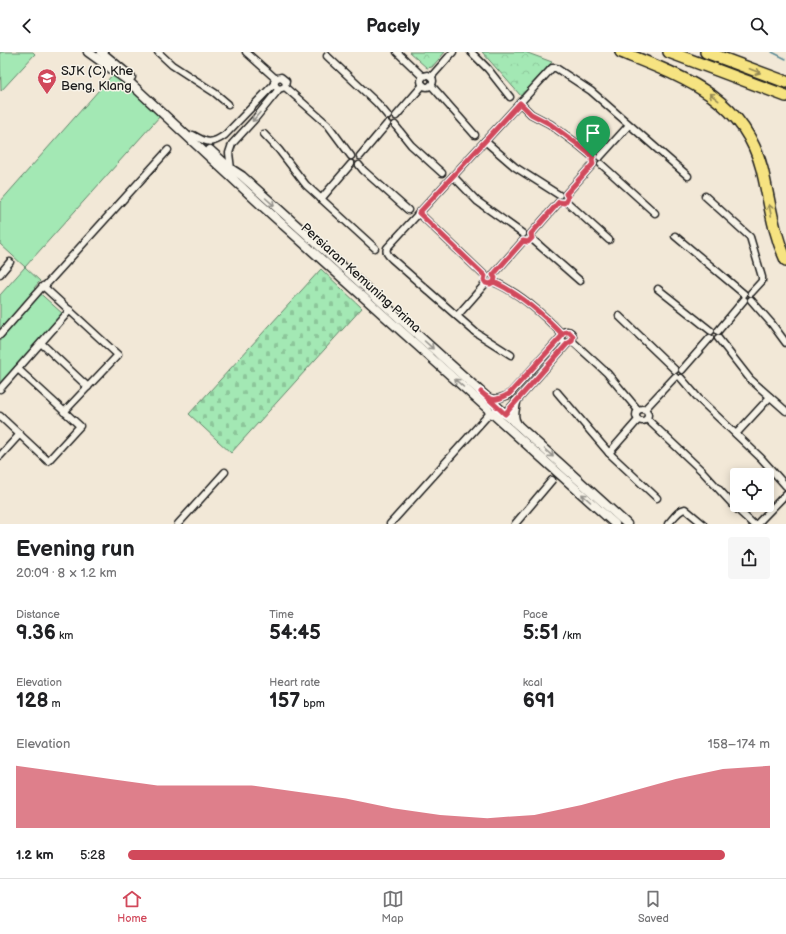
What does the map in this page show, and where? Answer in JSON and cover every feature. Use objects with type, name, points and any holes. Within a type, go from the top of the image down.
[{"type":"highway","points":[[621,52],[673,74],[701,88],[719,100],[735,117],[756,152],[775,232],[786,260]]},
{"type":"highway","points":[[669,52],[786,96]]},
{"type":"highway","points":[[706,52],[786,82]]},
{"type":"street","name":"Persiaran Kemuning Prima","points":[[101,52],[130,76],[231,169],[242,176],[627,524]]},
{"type":"street","points":[[246,52],[275,81],[276,87],[282,88],[328,125],[352,156]]},
{"type":"street","points":[[397,52],[423,77]]},
{"type":"street","points":[[431,76],[453,52]]},
{"type":"street","points":[[471,52],[488,69],[510,97]]},
{"type":"street","name":"Persiaran Kemuning Prima","points":[[92,53],[127,80],[260,204],[615,524]]},
{"type":"street","points":[[161,53],[172,65],[215,93],[228,104]]},
{"type":"street","points":[[327,56],[377,103],[388,116]]},
{"type":"street","points":[[511,355],[475,332],[392,259],[387,253],[387,248],[554,67],[591,91],[688,176]]},
{"type":"street","points":[[423,77],[426,75],[431,76]]},
{"type":"street","points":[[431,76],[433,80],[431,85]]},
{"type":"street","points":[[193,135],[206,142],[213,142],[225,135],[279,77],[283,78],[286,81],[282,88],[232,144],[229,153],[231,169]]},
{"type":"street","points":[[423,77],[421,82],[423,85]]},
{"type":"street","points":[[423,85],[426,87],[431,85]]},
{"type":"street","points":[[395,125],[397,120],[396,116],[423,85]]},
{"type":"street","points":[[431,85],[475,135]]},
{"type":"street","points":[[520,103],[531,114],[556,129],[593,157],[597,155],[600,157]]},
{"type":"street","points":[[388,116],[391,114],[396,116]]},
{"type":"street","points":[[388,116],[386,120],[388,124]]},
{"type":"street","points":[[236,124],[244,130]]},
{"type":"street","points":[[388,124],[392,126],[395,125],[411,145],[442,172]]},
{"type":"street","points":[[359,164],[361,160],[360,156],[388,124]]},
{"type":"street","points":[[600,157],[629,125]]},
{"type":"street","points":[[264,134],[279,150],[306,185],[375,248]]},
{"type":"street","points":[[485,141],[515,167],[564,203],[566,201],[609,240]]},
{"type":"street","points":[[0,335],[168,150]]},
{"type":"street","points":[[352,156],[355,154],[360,156]]},
{"type":"street","points":[[321,199],[351,164],[350,161],[352,156]]},
{"type":"street","points":[[523,241],[528,242],[561,193],[566,194],[593,164],[593,157]]},
{"type":"street","points":[[600,157],[602,161],[601,164],[655,213]]},
{"type":"street","points":[[351,164],[354,166],[359,164]]},
{"type":"street","points":[[359,164],[363,170],[408,210]]},
{"type":"street","points":[[593,164],[598,166],[601,164]]},
{"type":"street","points":[[452,176],[477,201],[523,234],[526,232],[580,281]]},
{"type":"street","points":[[566,194],[568,197],[566,201]]},
{"type":"street","points":[[705,196],[750,237],[762,277],[762,281],[751,293],[751,300],[786,343]]},
{"type":"street","points":[[419,213],[485,276],[484,280],[486,283]]},
{"type":"street","points":[[457,316],[486,283],[490,284],[523,241],[523,234]]},
{"type":"street","points":[[675,236],[748,302],[751,300]]},
{"type":"street","points":[[0,274],[10,262]]},
{"type":"street","points":[[485,276],[488,274],[494,278],[550,321],[562,335],[562,341],[569,342],[607,373],[638,410]]},
{"type":"street","points":[[44,287],[118,355],[64,412]]},
{"type":"street","points":[[658,289],[710,331]]},
{"type":"street","points":[[751,293],[746,292],[744,297],[718,331],[718,338],[750,378],[786,411]]},
{"type":"street","points":[[0,389],[70,310]]},
{"type":"street","points":[[619,316],[679,370]]},
{"type":"street","points":[[710,331],[715,329],[718,331]]},
{"type":"street","points":[[390,524],[489,411],[505,414],[573,336],[568,331],[562,335],[509,394],[493,400],[481,392]]},
{"type":"street","points":[[710,331],[710,338],[679,370],[673,373],[762,458],[786,486],[784,491],[786,494],[758,524]]},
{"type":"street","points":[[710,338],[715,340],[718,338]]},
{"type":"street","points":[[41,343],[88,387]]},
{"type":"street","points":[[0,416],[48,460],[80,426],[18,369]]},
{"type":"street","points":[[645,410],[678,377]]},
{"type":"street","points":[[557,392],[609,453],[657,498]]},
{"type":"street","points":[[736,434],[770,397]]},
{"type":"street","points":[[516,402],[514,420],[520,427]]},
{"type":"street","points":[[638,410],[642,408],[645,410]]},
{"type":"street","points":[[638,410],[636,414],[638,420]]},
{"type":"street","points":[[645,410],[648,414],[647,419]]},
{"type":"street","points":[[638,420],[642,421],[647,419]]},
{"type":"street","points":[[647,419],[702,471],[753,524]]},
{"type":"street","points":[[609,453],[638,420]]},
{"type":"street","points":[[0,456],[20,434]]},
{"type":"street","points":[[178,524],[225,472]]},
{"type":"street","points":[[515,524],[552,480]]},
{"type":"street","points":[[668,524],[679,512],[685,509],[703,524]]},
{"type":"green space","points":[[0,52],[33,52],[35,54],[1,91]]},
{"type":"green space","points":[[409,52],[445,52],[432,67],[427,68]]},
{"type":"green space","points":[[482,52],[525,52],[552,62],[521,96]]},
{"type":"green space","points":[[114,73],[160,116],[25,267],[0,244],[0,202]]},
{"type":"green space","points":[[25,267],[40,281],[34,288],[63,314],[0,383],[0,295]]},
{"type":"green space","points":[[321,269],[362,308],[231,453],[189,414]]},
{"type":"waterway","points":[[772,52],[786,59]]},
{"type":"place","name":"SJK (C) Khe Beng, Klang","points":[[47,95]]},
{"type":"route","points":[[593,157],[550,124],[531,114],[520,103],[419,213],[485,276],[484,280],[486,283],[490,284],[494,282],[504,286],[550,321],[562,334],[568,331],[573,336],[573,340],[567,344],[505,414],[481,392],[493,400],[502,398],[509,394],[561,337],[562,334],[550,321],[528,303],[504,286],[494,282],[495,278],[493,275],[523,241],[531,241],[531,234],[559,202],[564,203],[568,199],[566,194],[593,164],[593,157]]}]
